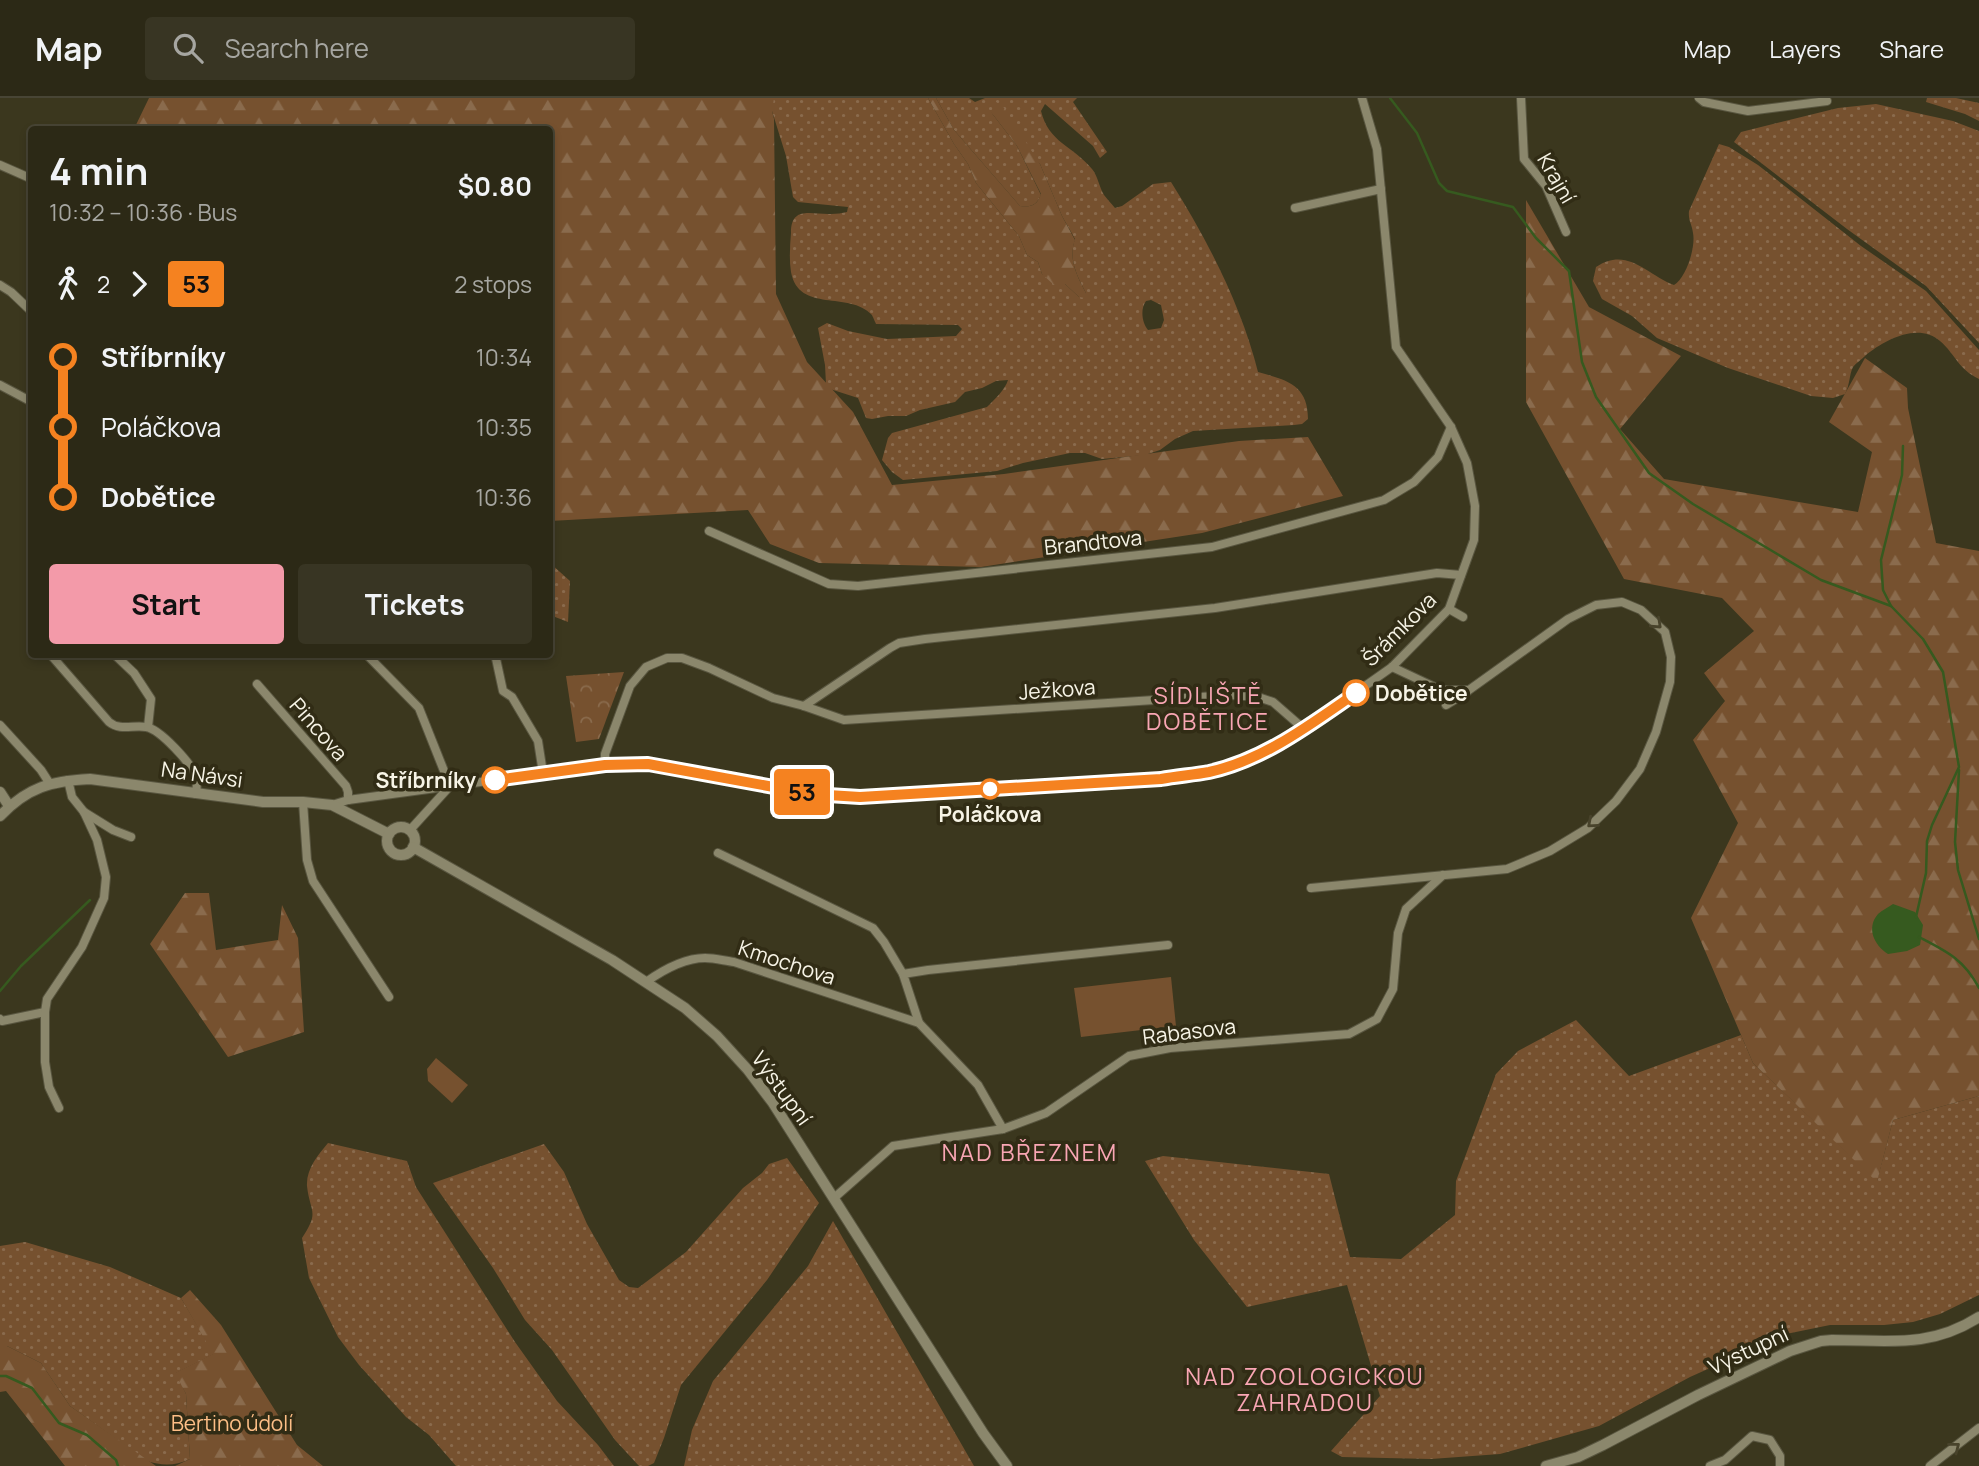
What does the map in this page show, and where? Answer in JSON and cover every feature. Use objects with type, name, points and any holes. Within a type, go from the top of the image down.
[{"type":"street","name":"Šrámkova","points":[[332,805],[348,800],[605,765],[648,764],[812,794],[860,797],[1161,779],[1210,771],[1239,762],[1270,749],[1304,729],[1392,667],[1449,609],[1474,540],[1475,506],[1467,463],[1451,427],[1396,347],[1377,149],[1362,98]]},
{"type":"street","name":"Krajní","points":[[1521,98],[1524,159],[1546,186],[1566,232]]},
{"type":"street","points":[[1699,98],[1704,102],[1748,111],[1827,101]]},
{"type":"street","points":[[0,165],[28,177]]},
{"type":"street","points":[[1295,208],[1381,189]]},
{"type":"street","points":[[0,285],[28,308]]},
{"type":"street","points":[[0,385],[28,400]]},
{"type":"street","name":"Brandtova","points":[[709,531],[829,584],[858,586],[1212,547],[1384,500],[1414,482],[1438,457],[1451,427]]},
{"type":"street","points":[[605,765],[605,754],[630,686],[646,667],[667,658],[682,658],[709,667],[773,698],[804,705],[899,643],[1214,608],[1437,573],[1461,575]]},
{"type":"street","points":[[1311,888],[1507,869],[1550,851],[1588,828],[1616,801],[1640,769],[1656,732],[1671,682],[1671,657],[1665,632],[1641,610],[1622,602],[1596,605],[1568,619],[1446,705]]},
{"type":"street","points":[[1449,609],[1463,617]]},
{"type":"street","points":[[53,658],[116,728],[148,727],[164,738],[192,768],[197,780],[196,794]]},
{"type":"street","points":[[118,658],[134,673],[151,699],[148,727]]},
{"type":"street","points":[[370,658],[419,708],[450,786],[410,830]]},
{"type":"street","points":[[496,658],[503,691],[512,697],[538,741],[543,773]]},
{"type":"street","points":[[1392,667],[1441,690],[1469,690]]},
{"type":"street","name":"Pincova","points":[[257,684],[346,786],[348,800]]},
{"type":"street","name":"Ježkova","points":[[804,705],[845,720],[1231,695],[1258,697],[1273,702],[1304,729]]},
{"type":"street","points":[[0,725],[41,770],[50,784]]},
{"type":"street","points":[[59,1108],[49,1087],[45,1062],[47,999],[82,947],[104,898],[106,877],[97,840],[84,812],[72,797],[68,780]]},
{"type":"street","name":"Na Návsi","points":[[0,816],[28,792],[50,784],[68,780],[111,780],[263,802],[332,805],[389,834]]},
{"type":"street","points":[[0,792],[9,806]]},
{"type":"street","points":[[303,802],[307,860],[313,881],[389,997]]},
{"type":"street","points":[[84,812],[113,830],[131,837]]},
{"type":"street","points":[[398,827],[410,830],[415,840],[414,847],[405,854],[392,851],[388,846],[389,834],[398,827]]},
{"type":"street","name":"Výstupní","points":[[414,847],[612,960],[685,1008],[717,1036],[773,1103],[1007,1466]]},
{"type":"street","name":"Kmochova","points":[[718,853],[873,928],[903,974],[919,1023],[978,1085],[1003,1129]]},
{"type":"street","name":"Rabasova","points":[[834,1198],[893,1146],[1003,1129],[1046,1113],[1129,1056],[1170,1048],[1349,1034],[1377,1019],[1393,989],[1398,933],[1406,909],[1443,875]]},
{"type":"street","points":[[903,974],[1168,945]]},
{"type":"street","name":"Kmochova","points":[[646,982],[661,971],[694,959],[708,958],[734,962],[919,1023]]},
{"type":"street","points":[[0,1019],[2,1021],[45,1012]]},
{"type":"street","name":"Výstupní","points":[[1546,1466],[1578,1457],[1801,1346],[1821,1341],[1911,1342],[1952,1332],[1979,1317]]},
{"type":"street","points":[[1930,1466],[1979,1428]]},
{"type":"street","points":[[1710,1466],[1725,1460],[1752,1436],[1770,1440],[1780,1456],[1780,1466]]},
{"type":"green space","points":[[149,98],[774,98],[772,111],[776,294],[807,362],[853,412],[892,485],[1004,474],[1239,441],[1308,437],[1343,496],[1202,533],[981,567],[819,563],[770,544],[748,510],[553,521],[553,126],[135,126]]},
{"type":"green space","points":[[772,98],[928,98],[968,164],[976,183],[1019,236],[1027,255],[1038,262],[1042,274],[1065,284],[1079,297],[1086,293],[1073,260],[1075,239],[1040,164],[991,112],[1017,146],[1041,195],[1033,205],[1020,206],[954,130],[936,98],[969,98],[975,102],[985,98],[1077,98],[1073,102],[1107,152],[1100,158],[1093,146],[1045,104],[1041,111],[1055,137],[1092,169],[1104,195],[1115,208],[1153,184],[1171,182],[1198,227],[1233,298],[1258,372],[1294,385],[1304,398],[1308,419],[1302,424],[1294,425],[1193,431],[1160,450],[1145,455],[1102,459],[1085,453],[1070,453],[997,471],[903,480],[882,460],[892,433],[987,407],[1008,380],[996,381],[965,392],[955,402],[906,416],[872,419],[866,418],[858,398],[830,389],[826,384],[818,328],[827,323],[848,331],[887,339],[956,336],[962,329],[958,325],[876,324],[872,315],[862,308],[814,297],[804,293],[796,285],[791,272],[790,257],[792,224],[795,218],[804,213],[847,212],[848,207],[798,202],[793,197],[786,156],[772,111]],"holes":[[[1151,300],[1161,305],[1164,320],[1161,328],[1148,330],[1142,316],[1144,304]]]},
{"type":"green space","points":[[928,98],[936,98],[954,130],[1020,206],[1030,206],[1038,201],[1041,194],[1017,146],[991,112],[996,102],[1004,108],[1040,164],[1075,240],[1073,261],[1086,293],[1085,298],[1079,297],[1065,284],[1054,285],[1042,274],[1038,262],[1027,255],[1019,236],[976,183],[968,164]]},
{"type":"green space","points":[[1927,98],[1956,98],[1979,103],[1979,121],[1926,102]]},
{"type":"green space","points":[[1876,104],[1953,121],[1979,131],[1979,343],[1926,286],[1734,142],[1741,132],[1838,108]]},
{"type":"green space","points":[[1719,144],[1758,165],[1861,246],[1926,291],[1979,350],[1979,379],[1966,371],[1940,341],[1922,333],[1912,333],[1891,339],[1856,364],[1845,394],[1833,398],[1811,396],[1728,368],[1657,338],[1632,316],[1602,299],[1593,281],[1596,267],[1607,261],[1617,259],[1636,264],[1674,285],[1682,276],[1689,262],[1694,239],[1689,211]]},
{"type":"green space","points":[[1526,200],[1589,307],[1681,356],[1620,429],[1664,479],[1858,512],[1872,452],[1829,422],[1865,358],[1907,388],[1908,408],[1936,543],[1979,551],[1979,1096],[1893,1120],[1877,1182],[1753,1063],[1691,918],[1738,823],[1693,740],[1725,701],[1704,673],[1754,631],[1722,598],[1624,579],[1526,402]]},
{"type":"green space","points":[[553,566],[570,581],[568,622],[553,616]]},
{"type":"green space","points":[[624,672],[599,739],[576,742],[566,676]]},
{"type":"green space","points":[[185,893],[209,893],[216,950],[278,940],[282,905],[298,938],[304,1032],[228,1057],[150,944]]},
{"type":"green space","points":[[1171,977],[1176,1026],[1081,1037],[1074,988]]},
{"type":"green space","points":[[1576,1020],[1629,1076],[1741,1035],[1753,1063],[1877,1181],[1893,1120],[1979,1096],[1979,1295],[1940,1314],[1913,1322],[1830,1325],[1786,1334],[1690,1377],[1599,1426],[1500,1454],[1431,1459],[1342,1457],[1331,1451],[1380,1396],[1347,1285],[1247,1307],[1194,1240],[1145,1161],[1163,1156],[1329,1174],[1350,1257],[1401,1259],[1455,1215],[1456,1181],[1496,1074],[1518,1051]]},
{"type":"green space","points":[[436,1058],[468,1085],[452,1103],[428,1081],[427,1069]]},
{"type":"green space","points":[[328,1143],[407,1161],[416,1187],[515,1342],[557,1401],[614,1466],[456,1466],[429,1435],[406,1417],[359,1365],[338,1337],[309,1278],[302,1238],[312,1217],[307,1186],[308,1174]]},
{"type":"green space","points":[[544,1144],[564,1172],[587,1224],[619,1280],[629,1287],[638,1288],[686,1252],[743,1188],[769,1164],[787,1158],[819,1203],[767,1280],[681,1385],[654,1463],[648,1466],[639,1466],[615,1440],[552,1350],[525,1320],[493,1268],[433,1183]]},
{"type":"green space","points":[[833,1221],[974,1466],[684,1466],[692,1430],[713,1381],[808,1266]]},
{"type":"green space","points":[[25,1242],[110,1267],[181,1298],[214,1354],[176,1373],[186,1394],[190,1459],[168,1464],[147,1461],[70,1406],[41,1363],[7,1346],[0,1346],[0,1246]]},
{"type":"green space","name":"Bertino údolí","points":[[190,1290],[221,1325],[297,1445],[323,1466],[175,1466],[190,1459],[186,1394],[175,1373],[213,1354],[181,1298]]},
{"type":"green space","name":"Bertino údolí","points":[[0,1346],[7,1346],[41,1363],[70,1406],[156,1466],[65,1466],[6,1391],[0,1392]]},
{"type":"shaded area","points":[[1893,904],[1915,912],[1923,925],[1920,945],[1907,951],[1888,954],[1879,946],[1872,930],[1878,914]]},
{"type":"waterway","points":[[1390,98],[1417,133],[1439,183],[1447,191],[1513,207],[1536,238],[1569,271],[1582,362],[1596,397],[1649,473],[1693,504],[1821,580],[1891,606],[1923,639],[1943,672],[1959,767],[1927,841],[1926,873],[1916,917]]},
{"type":"waterway","points":[[1891,606],[1883,590],[1881,560],[1902,475],[1903,446]]},
{"type":"waterway","points":[[1959,770],[1955,842],[1958,870],[1979,939]]},
{"type":"waterway","points":[[0,991],[21,966],[90,900]]},
{"type":"waterway","points":[[1919,937],[1961,963],[1979,988]]},
{"type":"waterway","points":[[0,1376],[6,1376],[32,1388],[59,1423],[87,1435],[116,1460],[118,1466]]},
{"type":"bus line","name":"53","points":[[495,780],[605,765],[648,764],[812,794],[860,797],[1161,779],[1210,771],[1270,749],[1356,693]]},
{"type":"place","name":"Dobětice","points":[[1356,693]]},
{"type":"place","name":"Stříbrníky","points":[[495,780]]},
{"type":"place","name":"Poláčkova","points":[[990,789]]},
{"type":"district","name":"SÍDLIŠTĚ DOBĚTICE","points":[[1208,708]]},
{"type":"district","name":"NAD BŘEZNEM","points":[[1030,1152]]},
{"type":"district","name":"NAD ZOOLOGICKOU ZAHRADOU","points":[[1305,1389]]}]
